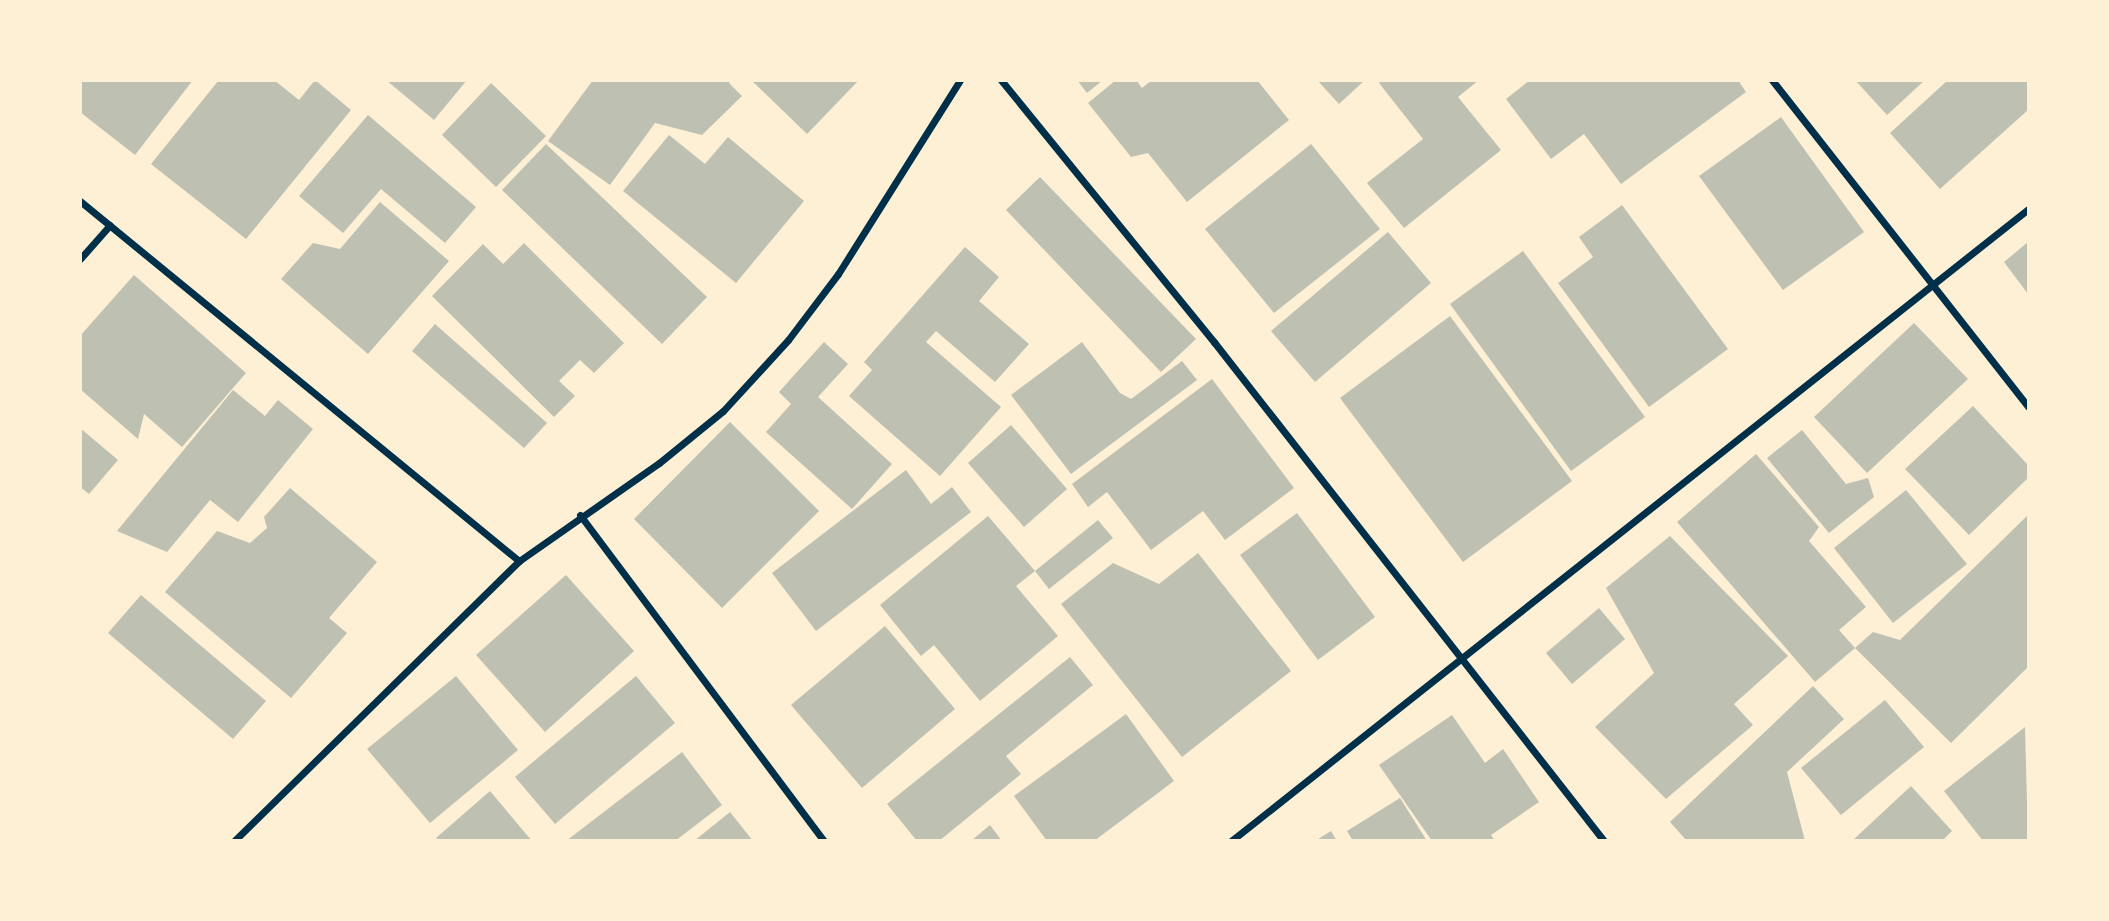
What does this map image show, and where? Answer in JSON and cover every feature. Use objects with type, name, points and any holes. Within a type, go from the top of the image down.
[{"type":"street","points":[[234,841],[519,561],[580,515],[659,463],[723,411],[788,340],[838,274],[960,80]]},
{"type":"street","points":[[1001,80],[1464,659],[1604,841]]},
{"type":"street","points":[[1772,80],[1931,287],[2028,406]]},
{"type":"street","points":[[80,201],[519,561]]},
{"type":"street","points":[[1231,841],[1464,659],[2028,209]]},
{"type":"street","points":[[80,259],[110,225]]},
{"type":"street","points":[[580,515],[824,841]]},
{"type":"building","points":[[80,80],[193,80],[135,155],[80,112]]},
{"type":"building","points":[[219,80],[274,80],[299,100],[315,80],[351,110],[246,239],[151,164]]},
{"type":"building","points":[[386,80],[467,80],[434,120]]},
{"type":"building","points":[[593,80],[732,80],[729,83],[742,96],[702,135],[655,123],[610,185],[548,141]]},
{"type":"building","points":[[751,80],[859,80],[807,134]]},
{"type":"building","points":[[1077,80],[1103,80],[1087,93]]},
{"type":"building","points":[[1116,80],[1136,80],[1142,88],[1152,80],[1257,80],[1289,120],[1187,202],[1148,153],[1131,157],[1088,103]]},
{"type":"building","points":[[1317,80],[1365,80],[1339,104]]},
{"type":"building","points":[[1383,80],[1479,80],[1458,97],[1501,150],[1404,228],[1367,183],[1423,139],[1379,83]]},
{"type":"building","points":[[1530,80],[1738,80],[1746,92],[1621,184],[1584,134],[1551,159],[1506,99]]},
{"type":"building","points":[[1855,80],[1925,80],[1887,115]]},
{"type":"building","points":[[1948,80],[2028,80],[2028,110],[1940,189],[1890,133]]},
{"type":"building","points":[[491,83],[546,136],[496,187],[442,135]]},
{"type":"building","points":[[368,115],[476,207],[445,243],[381,189],[343,233],[299,196]]},
{"type":"building","points":[[1781,117],[1864,232],[1783,290],[1699,176]]},
{"type":"building","points":[[669,135],[705,164],[728,137],[804,201],[736,283],[623,191]]},
{"type":"building","points":[[546,144],[707,297],[662,344],[502,190]]},
{"type":"building","points":[[1311,144],[1380,229],[1274,313],[1205,229]]},
{"type":"building","points":[[1040,177],[1196,339],[1161,372],[1006,210]]},
{"type":"building","points":[[380,202],[449,261],[368,354],[281,279],[313,243],[340,249]]},
{"type":"building","points":[[1622,205],[1728,349],[1649,407],[1558,283],[1593,257],[1579,237]]},
{"type":"building","points":[[1388,232],[1431,283],[1315,382],[1271,331]]},
{"type":"building","points":[[2028,242],[2028,294],[2004,262]]},
{"type":"building","points":[[524,243],[624,343],[594,373],[580,360],[559,381],[575,396],[554,417],[432,296],[483,244],[503,264]]},
{"type":"building","points":[[965,247],[999,277],[979,301],[1029,344],[995,382],[936,331],[926,342],[1001,407],[940,476],[849,396],[872,370],[864,362]]},
{"type":"building","points":[[1523,251],[1645,417],[1571,471],[1450,304]]},
{"type":"building","points":[[134,275],[246,373],[182,447],[144,414],[138,439],[80,389],[80,336]]},
{"type":"building","points":[[1450,316],[1572,481],[1463,562],[1340,398]]},
{"type":"building","points":[[1914,323],[1968,379],[1867,473],[1814,417]]},
{"type":"building","points":[[435,324],[547,423],[524,448],[412,351]]},
{"type":"building","points":[[824,342],[848,364],[818,397],[892,464],[852,509],[766,432],[791,404],[779,392]]},
{"type":"building","points":[[1082,342],[1120,393],[1131,399],[1182,361],[1197,380],[1071,474],[1011,395]]},
{"type":"building","points":[[1212,379],[1294,488],[1225,540],[1203,511],[1151,550],[1107,492],[1088,507],[1072,484]]},
{"type":"building","points":[[233,390],[265,416],[278,400],[313,429],[238,522],[210,500],[167,552],[117,531]]},
{"type":"building","points":[[1973,406],[2028,465],[2028,478],[1969,535],[1905,469]]},
{"type":"building","points":[[730,422],[819,511],[722,608],[634,519]]},
{"type":"building","points":[[1011,425],[1067,489],[1024,527],[968,463]]},
{"type":"building","points":[[80,428],[118,460],[89,494],[80,487]]},
{"type":"building","points":[[1802,430],[1846,484],[1868,478],[1874,497],[1829,533],[1767,458]]},
{"type":"building","points":[[1756,454],[1819,527],[1809,541],[1866,607],[1839,630],[1855,648],[1815,682],[1677,522]]},
{"type":"building","points":[[906,470],[931,504],[952,487],[971,512],[816,631],[772,573]]},
{"type":"building","points":[[290,488],[377,562],[329,618],[347,633],[291,698],[165,592],[217,531],[250,543],[267,528],[264,517]]},
{"type":"building","points":[[1906,490],[1967,564],[1893,623],[1834,548]]},
{"type":"building","points":[[1297,513],[1375,617],[1318,660],[1240,555]]},
{"type":"building","points":[[2028,515],[2028,667],[1951,743],[1855,648],[1873,632],[1900,640]]},
{"type":"building","points":[[988,516],[1035,571],[1016,586],[1058,636],[980,701],[934,645],[921,656],[880,605]]},
{"type":"building","points":[[1098,520],[1113,538],[1049,589],[1035,571]]},
{"type":"building","points":[[1670,536],[1788,656],[1734,704],[1753,725],[1666,799],[1595,727],[1654,673],[1606,588]]},
{"type":"building","points":[[1198,553],[1291,671],[1182,757],[1061,604],[1113,563],[1159,584]]},
{"type":"building","points":[[566,575],[634,651],[545,732],[476,655]]},
{"type":"building","points":[[141,595],[266,701],[233,739],[108,633]]},
{"type":"building","points":[[1599,608],[1625,639],[1572,684],[1546,653]]},
{"type":"building","points":[[885,626],[955,709],[862,788],[791,705]]},
{"type":"building","points":[[1070,657],[1093,685],[1006,756],[1021,774],[939,841],[917,841],[887,804]]},
{"type":"building","points":[[456,676],[518,750],[430,823],[367,749]]},
{"type":"building","points":[[636,676],[675,723],[555,824],[515,777]]},
{"type":"building","points":[[1813,686],[1844,719],[1787,772],[1805,841],[1687,841],[1670,822]]},
{"type":"building","points":[[1885,700],[1924,747],[1841,815],[1801,768]]},
{"type":"building","points":[[1126,714],[1174,781],[1094,841],[1047,841],[1014,796]]},
{"type":"building","points":[[1452,715],[1485,763],[1503,749],[1539,802],[1491,835],[1495,841],[1432,841],[1379,765]]},
{"type":"building","points":[[2025,727],[2028,841],[1983,841],[1944,791]]},
{"type":"building","points":[[682,752],[722,805],[675,841],[566,841]]},
{"type":"building","points":[[1911,786],[1952,831],[1942,841],[1852,841]]},
{"type":"building","points":[[490,791],[532,841],[439,841],[436,838]]},
{"type":"building","points":[[1400,798],[1427,841],[1353,841],[1347,831]]},
{"type":"building","points":[[730,812],[753,841],[694,841]]},
{"type":"building","points":[[990,825],[1002,841],[971,841]]},
{"type":"building","points":[[1331,831],[1337,841],[1315,841]]}]
